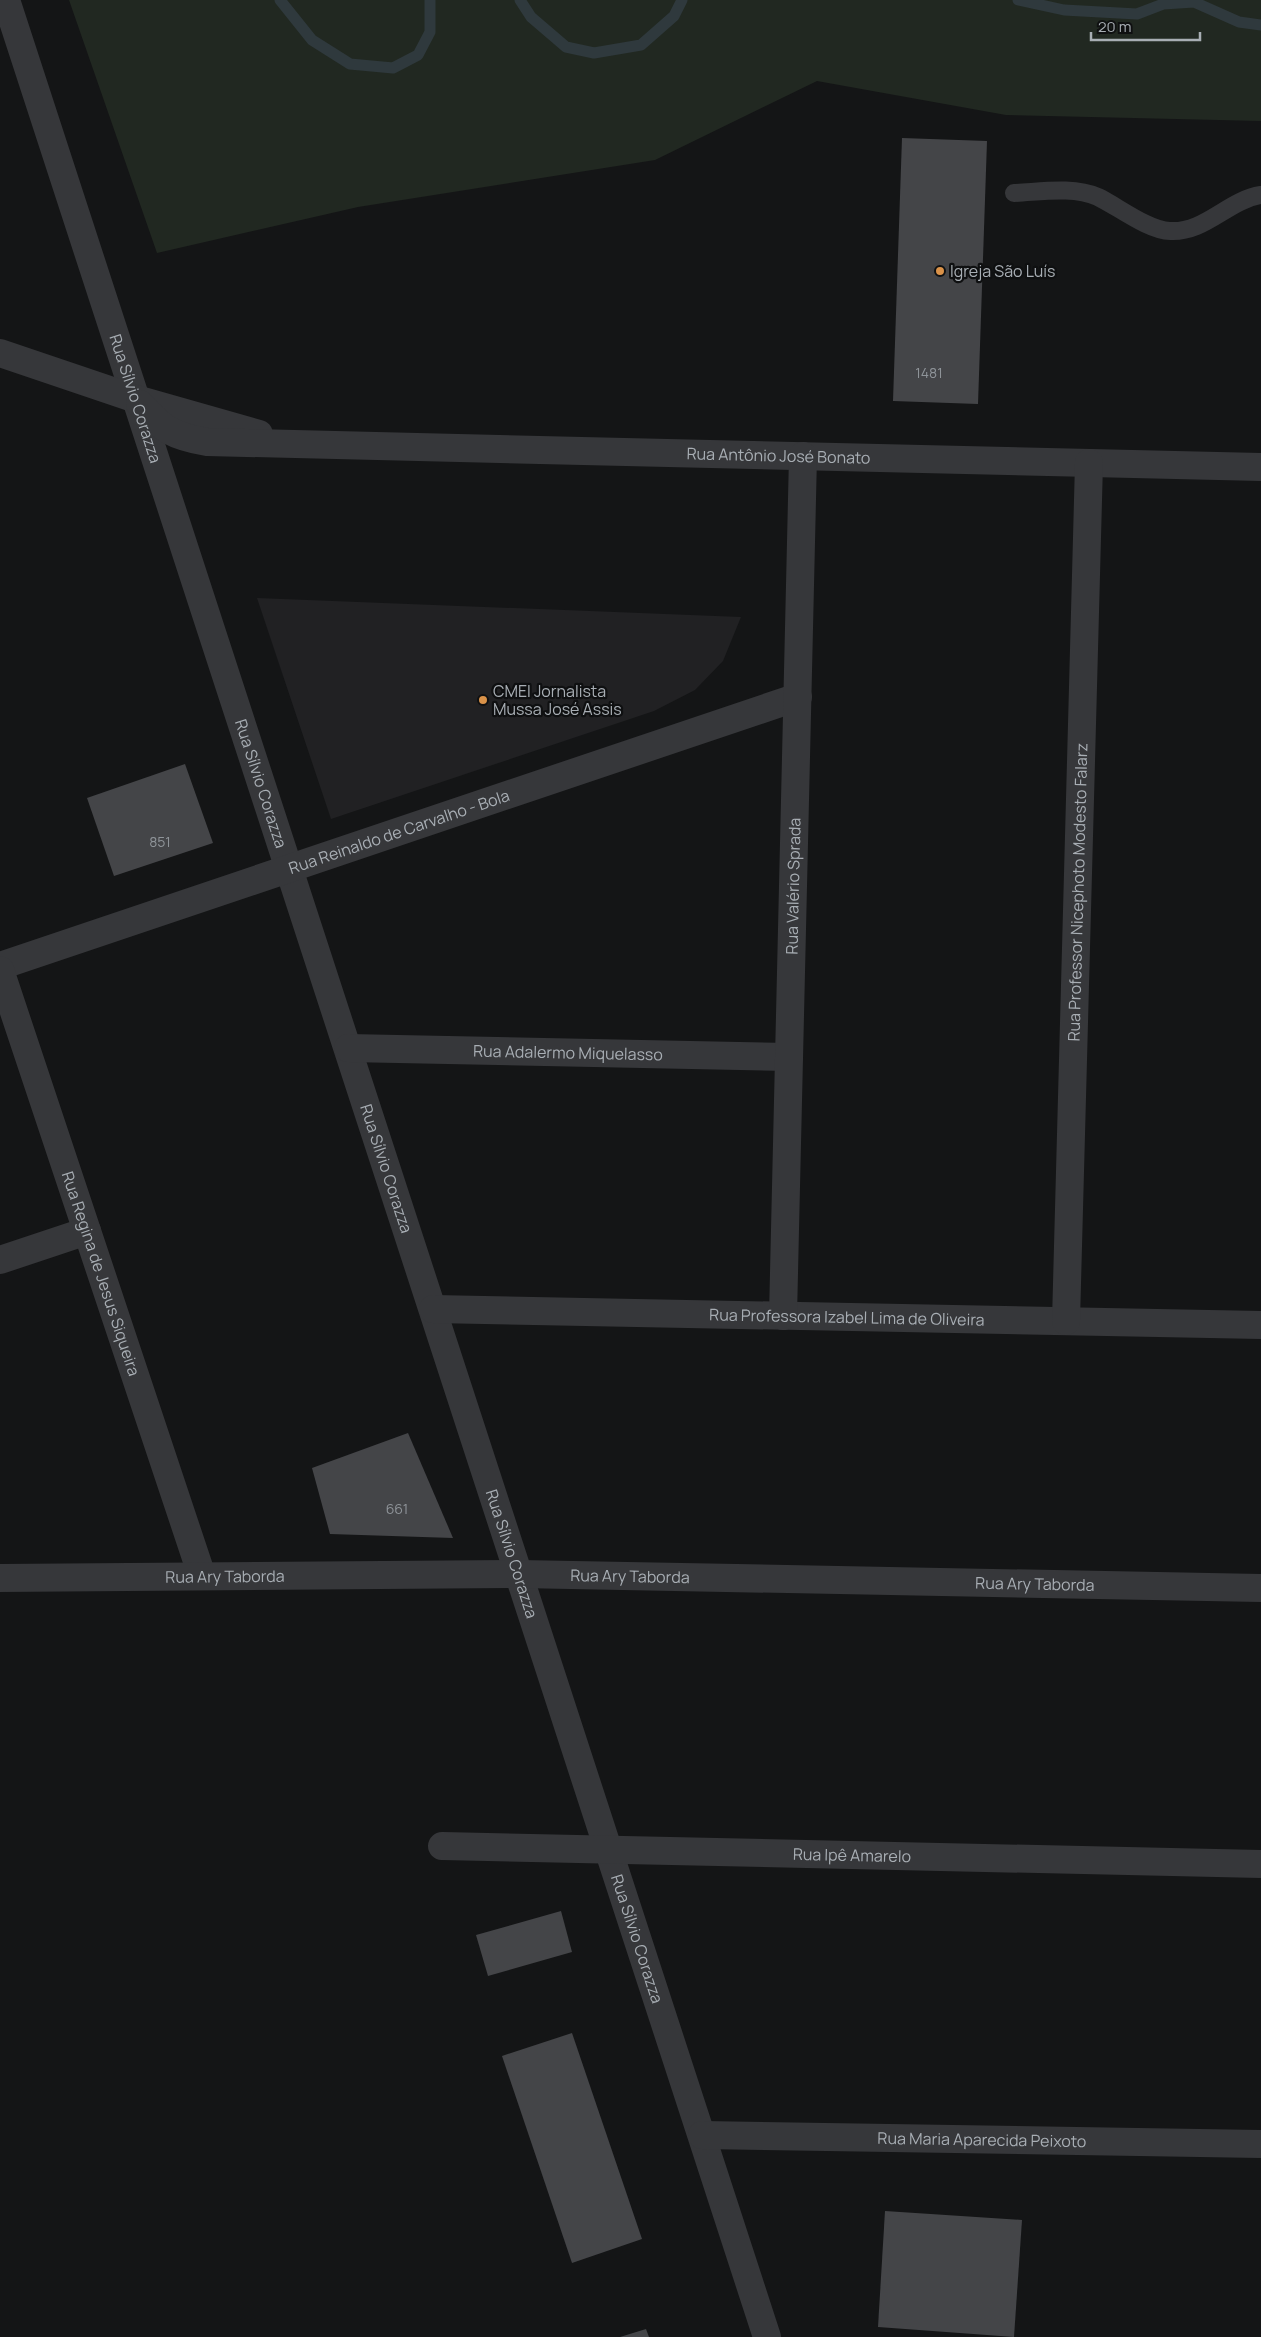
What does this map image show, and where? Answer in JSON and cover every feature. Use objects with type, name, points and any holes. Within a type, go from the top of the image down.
[{"type":"street","name":"Rua Sílvio Corazza","points":[[6,0],[767,2337]]},
{"type":"street","name":"Rua Antônio José Bonato","points":[[0,353],[136,399],[296,444],[1261,467]]},
{"type":"street","name":"Rua Valério Sprada","points":[[783,1316],[803,456]]},
{"type":"street","name":"Rua Professor Nicephoto Modesto Falarz","points":[[1066,1321],[1089,463]]},
{"type":"street","name":"Rua Reinaldo de Carvalho - Bola","points":[[0,968],[289,868],[798,697]]},
{"type":"street","name":"Rua Regina de Jesus Siqueira","points":[[0,968],[202,1576]]},
{"type":"street","name":"Rua Adalermo Miquelasso","points":[[348,1048],[789,1058]]},
{"type":"street","points":[[0,1260],[87,1231]]},
{"type":"street","name":"Rua Professora Izabel Lima de Oliveira","points":[[433,1309],[1261,1325]]},
{"type":"street","name":"Rua Ary Taborda","points":[[0,1578],[519,1574],[1261,1588]]},
{"type":"street","name":"Rua Ipê Amarelo","points":[[442,1846],[1261,1864]]},
{"type":"street","name":"Rua Maria Aparecida Peixoto","points":[[702,2136],[1261,2144]]},
{"type":"lane","points":[[1014,193],[1073,192],[1096,196],[1144,222],[1169,231],[1197,227],[1251,197],[1261,195]]},
{"type":"shaded area","points":[[69,0],[1261,0],[1261,121],[1006,115],[817,81],[655,160],[358,207],[157,253]]},
{"type":"shaded area","name":"CMEI Jornalista Mussa José Assis","points":[[257,598],[741,617],[723,661],[695,690],[654,711],[331,819]]},
{"type":"building","name":"Igreja São Luís","points":[[902,138],[987,141],[978,404],[893,401]]},
{"type":"building","points":[[185,764],[213,843],[114,876],[87,798]]},
{"type":"building","points":[[408,1433],[453,1538],[330,1534],[312,1468]]},
{"type":"building","points":[[561,1911],[572,1952],[488,1976],[476,1935]]},
{"type":"building","points":[[572,2033],[642,2239],[572,2263],[502,2056]]},
{"type":"building","points":[[885,2211],[1022,2220],[1014,2337],[878,2327]]},
{"type":"building","points":[[646,2329],[649,2337],[620,2337]]},
{"type":"waterway","points":[[280,0],[312,40],[350,64],[393,68],[418,55],[430,32],[430,0]]},
{"type":"waterway","points":[[520,0],[531,17],[566,47],[594,53],[641,45],[674,16],[682,0]]},
{"type":"waterway","points":[[1018,0],[1064,10],[1137,14],[1163,4],[1194,2],[1239,22],[1261,25]]},
{"type":"place","name":"Igreja São Luís","points":[[940,271]]},
{"type":"place","name":"CMEI Jornalista Mussa José Assis","points":[[483,700]]}]
